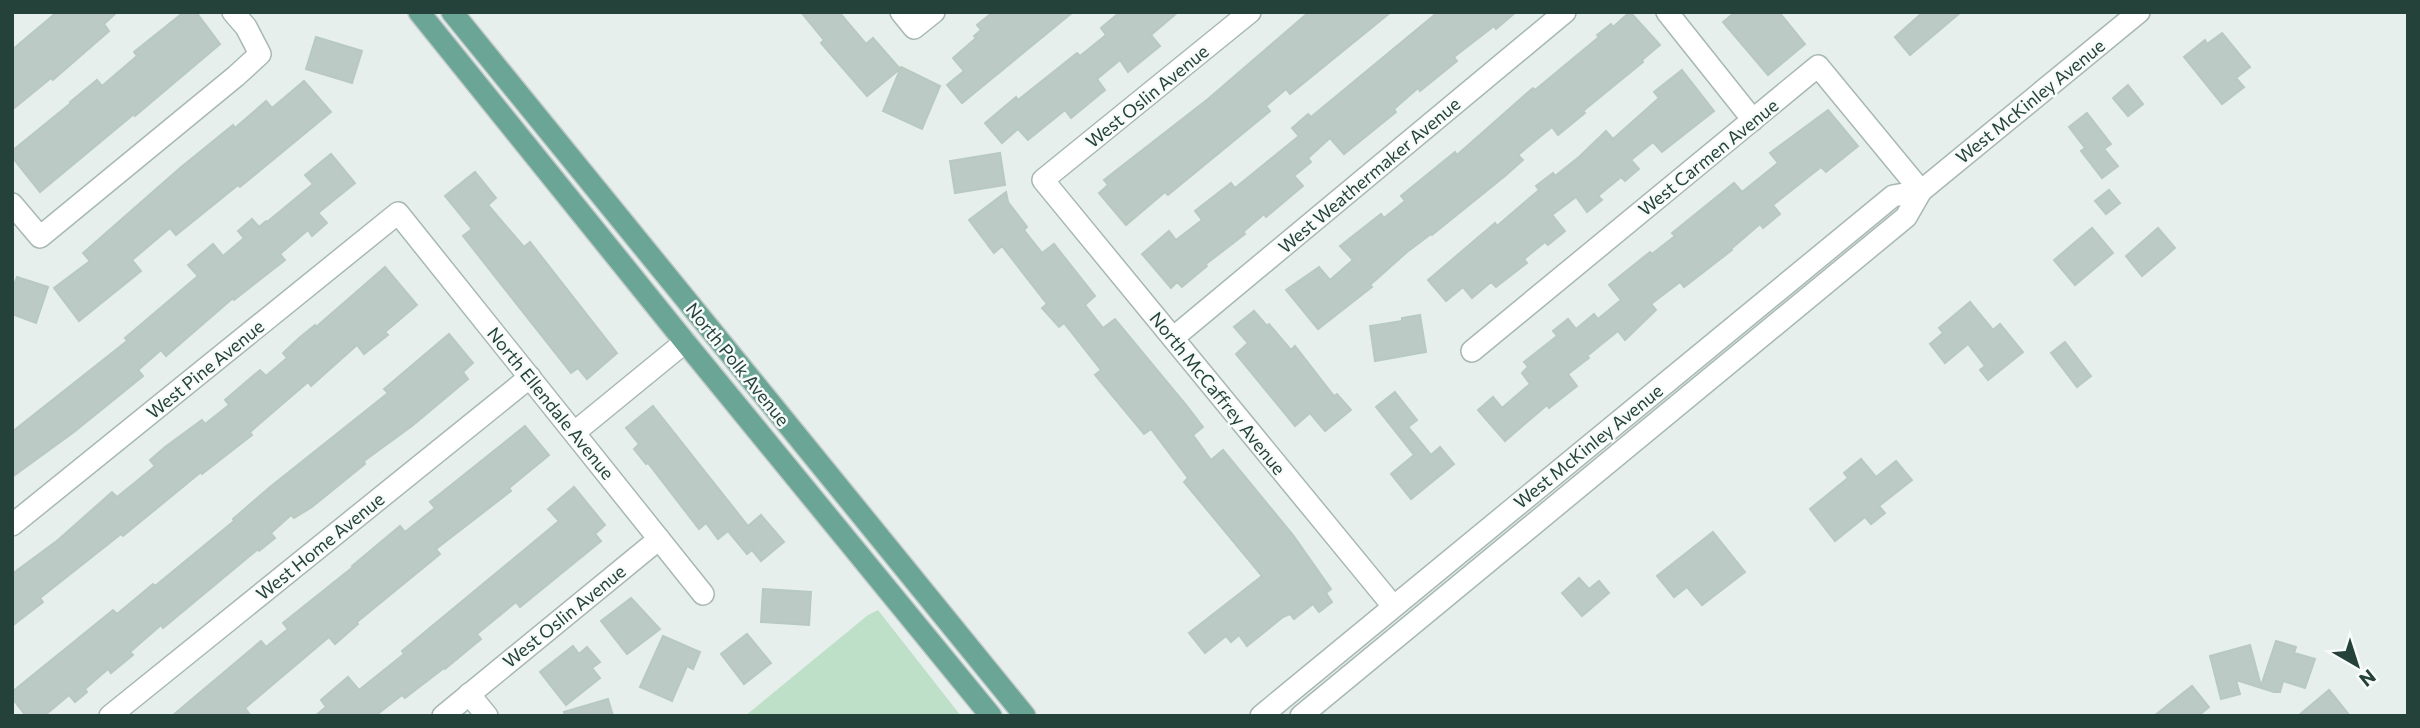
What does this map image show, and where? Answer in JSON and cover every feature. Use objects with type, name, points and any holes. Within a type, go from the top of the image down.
[{"type":"main road","name":"North Polk Avenue","points":[[419,12],[990,716]]},
{"type":"main road","name":"North Polk Avenue","points":[[458,14],[1024,716]]},
{"type":"main road","points":[[685,342],[711,348],[792,447],[813,455]]},
{"type":"street","points":[[12,204],[40,237],[236,76],[260,54],[246,27],[233,12]]},
{"type":"street","points":[[908,20],[934,12]]},
{"type":"street","name":"West Oslin Avenue","points":[[1043,180],[1250,12]]},
{"type":"street","name":"West Weathermaker Avenue","points":[[1173,338],[1565,12]]},
{"type":"street","points":[[1667,12],[1753,120]]},
{"type":"street","name":"West McKinley Avenue","points":[[1301,716],[1906,217],[1922,191],[2139,12]]},
{"type":"street","points":[[436,34],[458,14]]},
{"type":"street","name":"West Carmen Avenue","points":[[1472,351],[1818,66],[1922,191]]},
{"type":"street","name":"North McCaffrey Avenue","points":[[1043,180],[1393,606]]},
{"type":"street","name":"West McKinley Avenue","points":[[1268,714],[1393,606],[1893,196],[1922,191]]},
{"type":"street","name":"North Ellendale Avenue","points":[[398,213],[703,594]]},
{"type":"street","name":"West Pine Avenue","points":[[12,525],[398,213]]},
{"type":"street","points":[[575,432],[685,342]]},
{"type":"street","name":"West Home Avenue","points":[[110,716],[530,377]]},
{"type":"street","name":"West Oslin Avenue","points":[[443,716],[659,539]]},
{"type":"street","points":[[469,694],[487,716]]},
{"type":"green space","points":[[878,610],[961,716],[745,716],[868,615]]},
{"type":"building","points":[[57,12],[117,12],[104,24],[109,31],[53,80],[51,78],[12,110],[12,50]]},
{"type":"building","points":[[184,12],[196,12],[220,44],[40,192],[12,157],[12,151],[97,80],[102,86],[137,56],[134,52]]},
{"type":"building","points":[[801,12],[839,12],[866,44],[873,38],[900,69],[867,96],[821,43],[824,40]]},
{"type":"building","points":[[993,12],[1073,12],[962,103],[947,85],[964,71],[953,58],[976,38],[974,36],[981,30],[977,25]]},
{"type":"building","points":[[1120,12],[1178,12],[1151,35],[1160,46],[1128,72],[1120,60],[1097,79],[1105,90],[1071,118],[1065,110],[1028,140],[1018,129],[1002,143],[985,123],[1016,97],[1018,100],[1077,53],[1080,56],[1106,35],[1101,28]]},
{"type":"building","points":[[1309,12],[1391,12],[1290,94],[1286,89],[1266,106],[1270,111],[1168,195],[1165,192],[1126,225],[1099,193],[1108,185],[1104,180],[1208,99]]},
{"type":"building","points":[[1438,12],[1516,12],[1454,57],[1457,61],[1420,91],[1418,88],[1394,109],[1396,112],[1344,154],[1330,138],[1308,158],[1311,162],[1294,176],[1303,186],[1266,217],[1264,214],[1243,232],[1245,234],[1206,264],[1207,266],[1182,287],[1177,282],[1171,288],[1142,254],[1169,231],[1176,240],[1202,220],[1195,211],[1231,183],[1235,188],[1299,136],[1292,128],[1308,114],[1311,117]]},
{"type":"building","points":[[1630,12],[1660,45],[1558,135],[1552,127],[1536,140],[1518,155],[1523,160],[1505,176],[1407,252],[1370,285],[1372,287],[1318,329],[1286,290],[1319,267],[1330,280],[1353,260],[1340,246],[1381,214],[1384,218],[1405,201],[1401,196],[1455,152],[1457,155],[1533,88],[1535,90],[1599,37],[1597,35],[1611,24],[1613,27]]},
{"type":"building","points":[[1735,12],[1779,12],[1805,44],[1768,75],[1723,22]]},
{"type":"building","points":[[1923,12],[1961,12],[1910,55],[1895,37]]},
{"type":"building","points":[[2222,33],[2250,67],[2236,78],[2244,87],[2222,104],[2184,57],[2205,40],[2207,44]]},
{"type":"building","points":[[316,37],[362,51],[352,83],[306,69]]},
{"type":"building","points":[[901,67],[940,86],[922,129],[883,111]]},
{"type":"building","points":[[1682,70],[1714,111],[1662,152],[1653,142],[1631,160],[1639,169],[1625,181],[1621,177],[1598,196],[1602,200],[1587,212],[1576,197],[1552,215],[1565,231],[1548,245],[1545,242],[1524,259],[1527,263],[1496,287],[1491,282],[1472,298],[1463,287],[1446,301],[1428,280],[1495,223],[1497,226],[1539,190],[1536,186],[1553,173],[1555,176],[1606,131],[1613,139],[1659,98],[1654,92]]},
{"type":"building","points":[[304,81],[331,112],[240,187],[238,185],[176,235],[170,228],[132,260],[141,271],[79,321],[54,288],[90,261],[83,253],[233,125],[235,128],[266,101],[272,108]]},
{"type":"building","points":[[2128,85],[2143,104],[2128,116],[2113,98]]},
{"type":"building","points":[[1828,110],[1858,146],[1826,172],[1821,167],[1773,205],[1780,214],[1763,228],[1760,224],[1732,250],[1684,287],[1680,282],[1651,304],[1656,310],[1625,340],[1618,331],[1587,356],[1589,358],[1568,374],[1577,386],[1549,408],[1547,405],[1505,441],[1478,410],[1493,397],[1502,408],[1530,384],[1522,373],[1528,367],[1524,362],[1557,336],[1553,331],[1568,319],[1576,329],[1594,314],[1598,319],[1621,300],[1609,285],[1675,236],[1672,233],[1734,183],[1742,192],[1778,163],[1770,153]]},
{"type":"building","points":[[2087,113],[2111,144],[2104,149],[2118,166],[2102,178],[2081,151],[2085,148],[2069,127]]},
{"type":"building","points":[[1000,153],[1005,185],[955,193],[950,161]]},
{"type":"building","points":[[331,154],[355,183],[318,213],[327,223],[312,236],[308,230],[280,254],[285,260],[234,300],[233,298],[166,356],[161,350],[138,370],[143,376],[74,432],[12,477],[12,432],[127,341],[125,338],[198,276],[188,265],[213,244],[223,256],[244,238],[238,231],[252,219],[259,227],[313,184],[305,175]]},
{"type":"building","points":[[475,172],[496,198],[488,205],[524,247],[530,242],[617,353],[587,379],[578,368],[571,373],[463,236],[472,229],[445,196]]},
{"type":"building","points":[[2109,190],[2120,203],[2106,214],[2095,201]]},
{"type":"building","points":[[1006,192],[1008,202],[1027,227],[1024,230],[1042,253],[1054,244],[1095,296],[1085,305],[1103,328],[1115,319],[1187,406],[1203,427],[1193,435],[1211,460],[1223,450],[1293,535],[1331,589],[1326,593],[1332,602],[1319,612],[1313,604],[1294,619],[1290,614],[1283,617],[1247,646],[1239,635],[1231,642],[1226,636],[1205,653],[1189,633],[1262,576],[1184,482],[1188,478],[1151,429],[1144,434],[1095,375],[1101,370],[1064,323],[1059,327],[1042,308],[1047,304],[1002,246],[994,253],[969,220]]},
{"type":"building","points":[[2092,228],[2113,253],[2075,285],[2054,260]]},
{"type":"building","points":[[2158,228],[2175,248],[2142,276],[2126,256]]},
{"type":"building","points":[[385,267],[417,305],[385,332],[388,335],[364,354],[357,345],[311,386],[308,382],[250,432],[252,435],[40,598],[43,602],[12,626],[12,574],[58,540],[112,492],[117,497],[138,480],[155,466],[150,460],[202,420],[205,424],[229,405],[225,400],[260,370],[266,376],[287,358],[283,353],[299,338],[315,325],[316,327]]},
{"type":"building","points":[[17,277],[48,287],[36,323],[12,314],[12,291]]},
{"type":"building","points":[[1970,302],[1993,330],[2000,324],[2023,352],[1988,380],[1980,370],[1985,366],[1968,344],[1945,363],[1930,344],[1943,333],[1939,328]]},
{"type":"building","points":[[1254,311],[1291,350],[1295,346],[1334,396],[1337,394],[1351,410],[1325,431],[1310,413],[1295,426],[1236,354],[1248,343],[1234,327]]},
{"type":"building","points":[[1420,315],[1426,352],[1375,361],[1370,326]]},
{"type":"building","points":[[449,334],[473,363],[463,372],[468,379],[412,426],[364,461],[365,464],[312,507],[294,518],[291,515],[271,533],[275,538],[163,628],[161,625],[130,652],[133,655],[111,673],[108,669],[85,689],[87,692],[75,702],[69,695],[44,716],[26,716],[12,698],[12,692],[113,610],[117,614],[153,584],[155,586],[234,521],[233,519],[270,487],[388,393],[384,389]]},
{"type":"building","points":[[2065,342],[2091,376],[2077,387],[2051,353]]},
{"type":"building","points":[[1395,392],[1417,420],[1408,427],[1431,455],[1440,447],[1454,464],[1411,499],[1391,474],[1414,455],[1376,407]]},
{"type":"building","points":[[653,406],[748,526],[761,515],[784,542],[761,561],[752,550],[747,554],[728,531],[718,539],[706,523],[699,529],[634,449],[639,444],[626,428]]},
{"type":"building","points":[[525,426],[549,455],[509,488],[511,491],[436,549],[440,554],[357,622],[358,624],[335,644],[329,637],[245,708],[251,716],[172,716],[261,641],[266,647],[288,629],[283,623],[400,526],[405,532],[435,508],[430,502]]},
{"type":"building","points":[[1861,459],[1876,477],[1896,461],[1912,480],[1879,506],[1885,513],[1871,524],[1865,517],[1835,541],[1810,509],[1848,478],[1844,473]]},
{"type":"building","points":[[574,487],[605,525],[595,534],[601,541],[520,607],[516,602],[477,634],[481,639],[405,698],[402,695],[375,716],[315,716],[326,707],[321,700],[348,677],[359,690],[559,521],[548,509]]},
{"type":"building","points":[[1713,532],[1745,572],[1702,605],[1687,587],[1674,597],[1657,576]]},
{"type":"building","points":[[1579,578],[1589,589],[1599,581],[1609,593],[1582,616],[1562,593]]},
{"type":"building","points":[[763,589],[811,592],[809,625],[761,622]]},
{"type":"building","points":[[631,598],[660,629],[627,654],[601,621]]},
{"type":"building","points":[[747,634],[771,663],[744,684],[721,654]]},
{"type":"building","points":[[663,636],[700,652],[693,669],[687,666],[672,701],[640,687]]},
{"type":"building","points":[[2276,641],[2296,647],[2294,653],[2315,659],[2305,688],[2283,681],[2280,692],[2274,692],[2236,680],[2240,694],[2221,699],[2210,656],[2250,645],[2261,686]]},
{"type":"building","points":[[573,646],[579,654],[587,647],[600,662],[592,668],[600,678],[566,705],[540,672]]},
{"type":"building","points":[[2192,686],[2209,707],[2198,716],[2154,716]]},
{"type":"building","points":[[2329,690],[2350,716],[2298,716]]},
{"type":"building","points":[[608,699],[613,716],[565,716],[564,712]]}]
